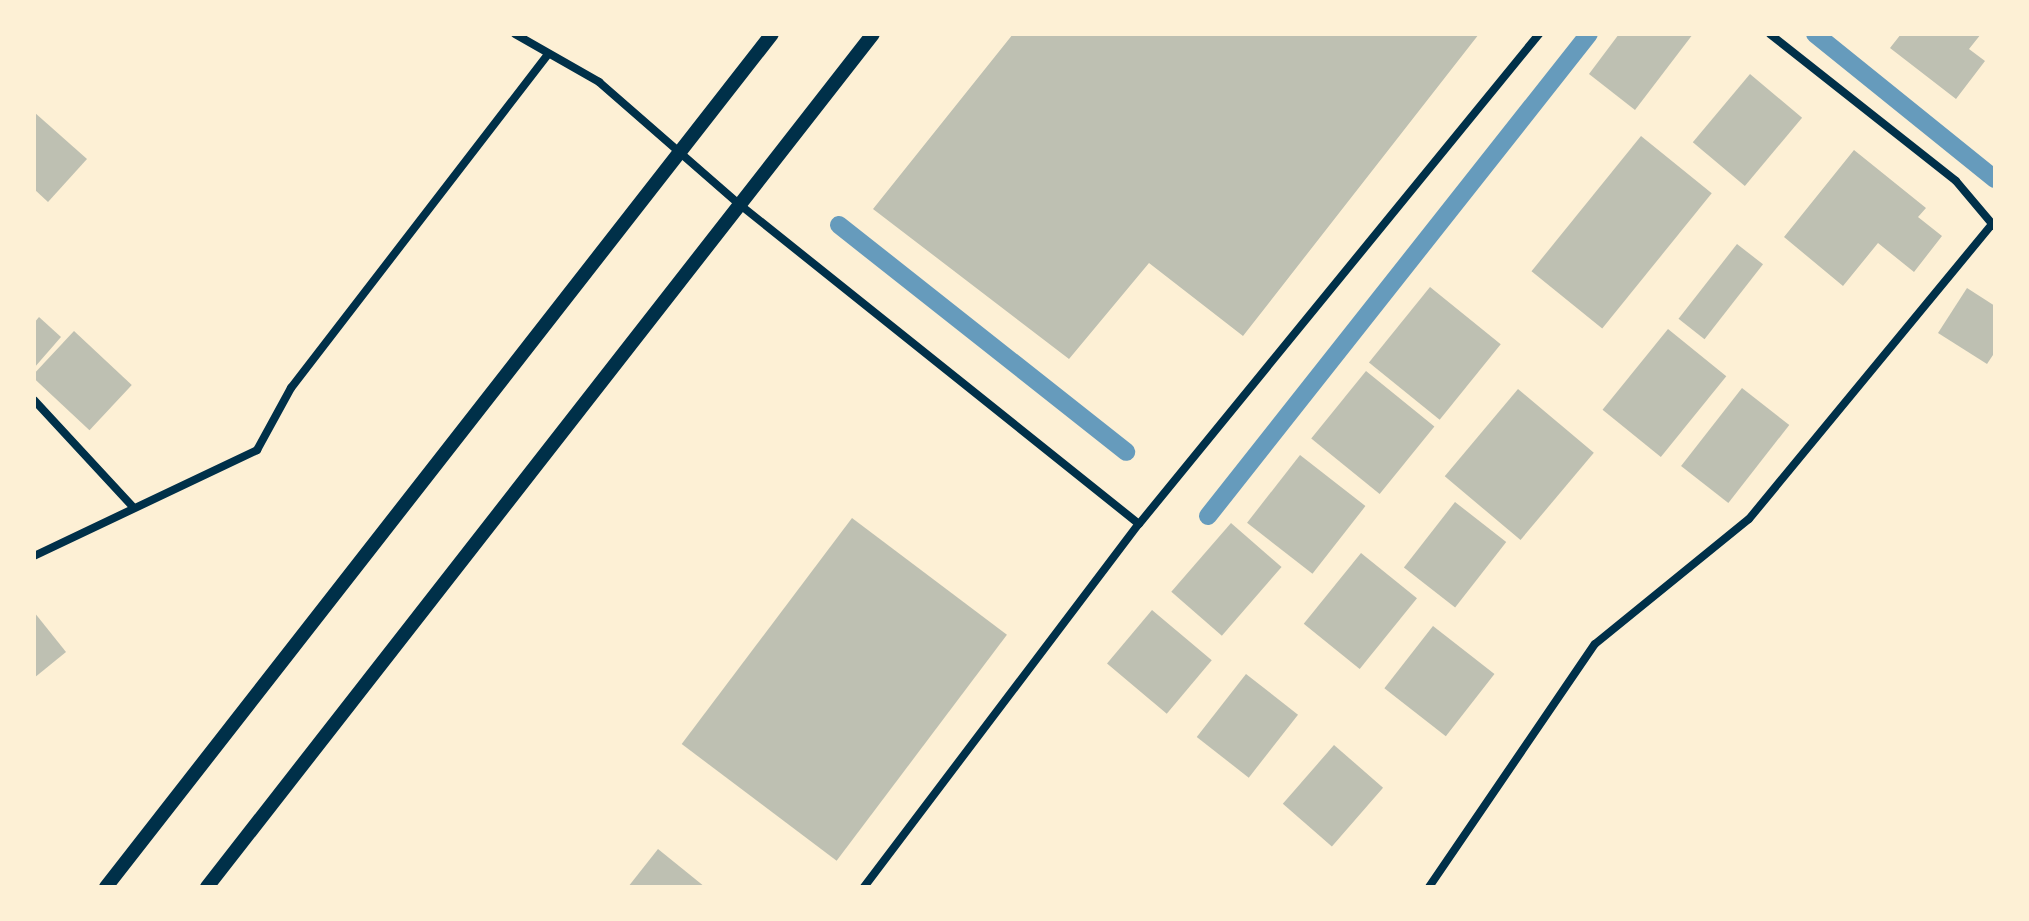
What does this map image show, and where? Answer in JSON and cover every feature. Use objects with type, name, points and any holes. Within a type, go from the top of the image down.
[{"type":"street","points":[[515,34],[599,82],[739,204],[1139,524]]},
{"type":"street","points":[[106,887],[772,34]]},
{"type":"street","points":[[207,887],[873,34]]},
{"type":"street","points":[[864,887],[1139,524],[1539,34]]},
{"type":"street","points":[[1429,887],[1595,644],[1749,519],[1993,225],[1956,181],[1770,34]]},
{"type":"street","points":[[34,556],[257,450],[291,388],[547,55]]},
{"type":"street","points":[[34,400],[134,508]]},
{"type":"building","points":[[1013,34],[1479,34],[1243,336],[1149,263],[1069,359],[873,209]]},
{"type":"building","points":[[1619,34],[1693,34],[1635,110],[1589,74]]},
{"type":"building","points":[[1901,34],[1981,34],[1969,49],[1985,61],[1956,99],[1890,48]]},
{"type":"building","points":[[1750,74],[1802,118],[1745,186],[1693,142]]},
{"type":"building","points":[[34,112],[87,159],[48,202],[34,189]]},
{"type":"building","points":[[1641,136],[1712,193],[1602,328],[1531,271]]},
{"type":"building","points":[[1854,150],[1926,208],[1918,217],[1942,236],[1914,272],[1878,243],[1843,286],[1784,237]]},
{"type":"building","points":[[1737,244],[1763,264],[1705,339],[1679,319]]},
{"type":"building","points":[[1430,287],[1501,344],[1440,420],[1369,362]]},
{"type":"building","points":[[1967,288],[1995,306],[1995,352],[1987,364],[1938,333]]},
{"type":"building","points":[[39,317],[61,337],[34,368],[34,323]]},
{"type":"building","points":[[1668,329],[1726,376],[1661,457],[1603,410]]},
{"type":"building","points":[[74,331],[132,385],[89,430],[34,378],[34,374]]},
{"type":"building","points":[[1366,371],[1434,426],[1380,494],[1311,439]]},
{"type":"building","points":[[1742,388],[1789,425],[1728,503],[1681,466]]},
{"type":"building","points":[[1518,389],[1594,453],[1521,540],[1445,476]]},
{"type":"building","points":[[1300,455],[1365,506],[1312,574],[1247,523]]},
{"type":"building","points":[[1455,502],[1506,542],[1455,607],[1404,567]]},
{"type":"building","points":[[852,518],[1007,635],[837,861],[682,744]]},
{"type":"building","points":[[1231,523],[1282,567],[1222,636],[1171,592]]},
{"type":"building","points":[[1361,553],[1417,598],[1360,669],[1304,624]]},
{"type":"building","points":[[1152,610],[1212,660],[1167,714],[1107,664]]},
{"type":"building","points":[[34,612],[66,652],[34,678]]},
{"type":"building","points":[[1433,626],[1494,674],[1446,736],[1384,688]]},
{"type":"building","points":[[1246,674],[1298,715],[1249,778],[1197,737]]},
{"type":"building","points":[[1334,745],[1383,788],[1332,847],[1283,804]]},
{"type":"building","points":[[658,849],[705,887],[628,887]]},
{"type":"waterway","points":[[1208,516],[1589,34]]},
{"type":"waterway","points":[[1815,34],[1995,179]]},
{"type":"waterway","points":[[839,225],[1126,452]]}]
